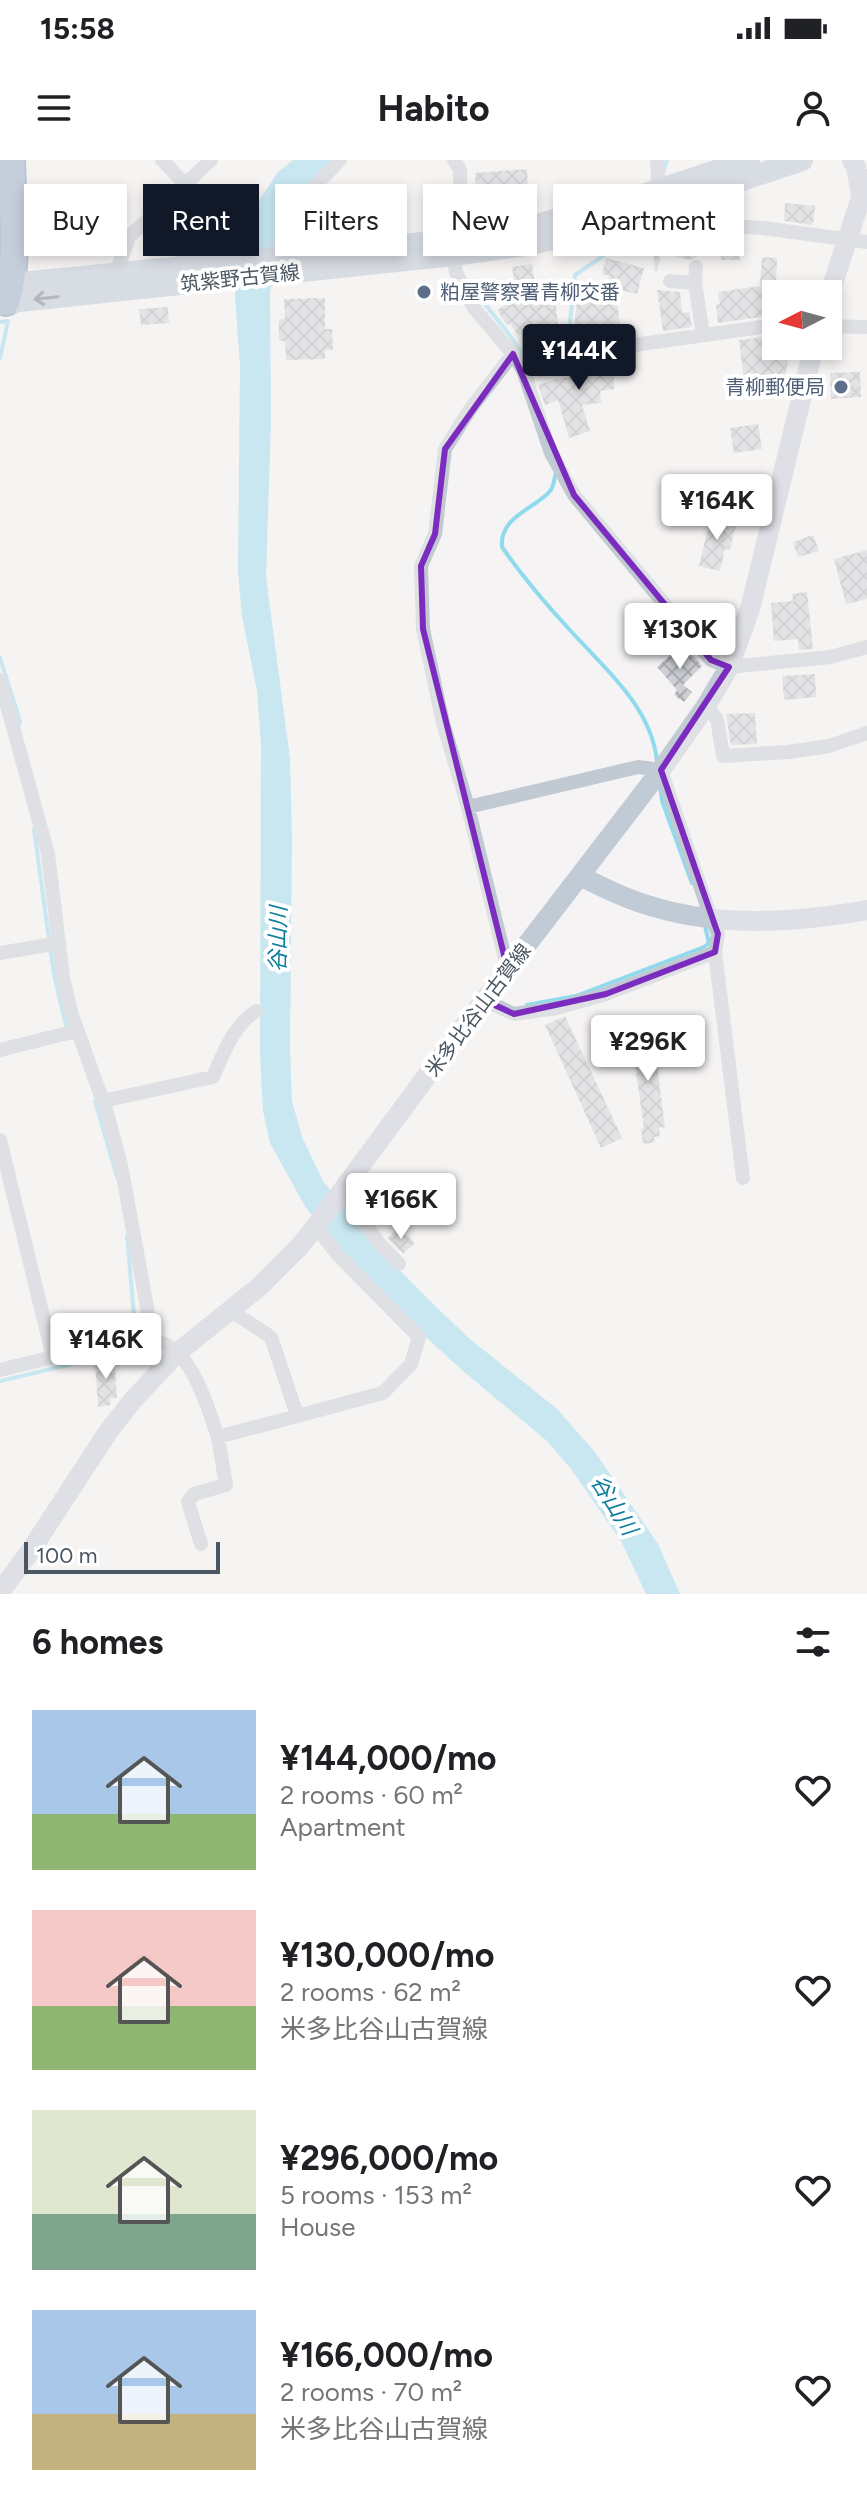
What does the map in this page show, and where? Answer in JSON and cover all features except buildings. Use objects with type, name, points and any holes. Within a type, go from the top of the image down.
[{"type":"highway","points":[[3,297],[14,250],[11,160]]},
{"type":"main road","name":"筑紫野古賀線","points":[[677,184],[749,160]]},
{"type":"main road","name":"筑紫野古賀線","points":[[730,184],[802,160]]},
{"type":"main road","points":[[837,280],[857,240],[864,187],[852,160]]},
{"type":"main road","name":"筑紫野古賀線","points":[[3,297],[275,263],[423,251]]},
{"type":"main road","name":"筑紫野古賀線","points":[[3,297],[116,274],[235,270]]},
{"type":"main road","name":"米多比谷山古賀線","points":[[0,1592],[132,1401],[177,1353],[259,1287],[300,1246],[661,770],[706,706],[729,667],[750,609],[811,360]]},
{"type":"main road","points":[[580,876],[628,899],[656,908],[711,918],[770,922],[867,910]]},
{"type":"street","points":[[162,160],[184,183]]},
{"type":"street","points":[[116,274],[129,237],[211,160]]},
{"type":"street","points":[[275,263],[280,239],[295,207],[340,160]]},
{"type":"street","points":[[454,160],[460,170],[460,184]]},
{"type":"street","points":[[657,160],[659,184]]},
{"type":"street","points":[[744,227],[857,240]]},
{"type":"street","points":[[454,256],[456,272],[473,307],[523,370],[551,453],[574,495],[711,660],[729,667],[830,657],[867,647]]},
{"type":"street","points":[[696,267],[695,283],[703,335]]},
{"type":"street","points":[[670,281],[695,283]]},
{"type":"street","points":[[842,326],[867,327]]},
{"type":"street","points":[[523,370],[577,353],[762,327]]},
{"type":"street","points":[[508,971],[468,807],[443,723],[423,629],[421,566],[435,534],[445,449],[471,408],[513,354]]},
{"type":"street","points":[[0,680],[48,854],[63,977],[76,1031],[103,1101],[121,1165],[153,1340]]},
{"type":"street","points":[[706,706],[717,719],[723,756],[829,746],[867,733]]},
{"type":"street","points":[[468,807],[638,767],[661,770],[718,934],[715,952],[743,1178]]},
{"type":"street","points":[[0,953],[59,943]]},
{"type":"street","points":[[486,1001],[514,1014],[557,1008],[606,994],[715,952]]},
{"type":"street","points":[[103,1101],[213,1077],[243,1019],[256,1011]]},
{"type":"street","points":[[0,1050],[76,1031]]},
{"type":"street","points":[[0,1140],[53,1357]]},
{"type":"street","points":[[342,1191],[379,1243],[399,1264]]},
{"type":"street","points":[[218,1437],[383,1393],[411,1364],[419,1337],[337,1254],[316,1225]]},
{"type":"street","points":[[231,1311],[271,1337],[297,1415]]},
{"type":"street","points":[[0,1370],[53,1357],[153,1340],[162,1342],[177,1353],[200,1389],[218,1437],[226,1485],[194,1494],[188,1502],[201,1544]]},
{"type":"highlighted area","points":[[513,354],[574,495],[711,660],[729,667],[661,770],[718,934],[715,952],[606,994],[514,1014],[486,1001],[508,971],[423,629],[421,566],[435,534],[445,449]]},
{"type":"water","name":"谷山川","points":[[293,160],[333,160],[310,184],[275,184],[275,256],[278,256],[270,292],[271,420],[266,577],[290,759],[290,1050],[292,1101],[302,1137],[323,1181],[367,1237],[470,1339],[557,1409],[595,1452],[658,1544],[680,1594],[646,1594],[621,1541],[571,1469],[547,1441],[417,1329],[332,1239],[306,1208],[270,1143],[263,1111],[260,1054],[261,744],[257,691],[242,616],[238,572],[240,365],[235,296],[239,256],[259,256],[259,201],[277,173]]},
{"type":"waterway","points":[[663,173],[667,160]]},
{"type":"waterway","points":[[574,345],[570,322],[575,275],[603,256]]},
{"type":"waterway","points":[[485,304],[527,364]]},
{"type":"waterway","points":[[0,322],[8,321],[0,358]]},
{"type":"waterway","points":[[556,471],[551,490],[506,528],[502,547],[636,705],[653,741],[657,761]]},
{"type":"waterway","points":[[0,658],[20,721],[18,728]]},
{"type":"waterway","points":[[660,785],[662,801],[692,883]]},
{"type":"waterway","points":[[34,829],[49,939]]},
{"type":"waterway","points":[[527,1005],[576,996],[704,947],[709,943],[705,926]]},
{"type":"waterway","points":[[50,948],[67,1029]]},
{"type":"waterway","points":[[95,1101],[117,1177]]},
{"type":"waterway","points":[[127,1236],[136,1339]]},
{"type":"waterway","points":[[0,1381],[76,1363],[88,1357]]},
{"type":"place","name":"粕屋警察署青柳交番","points":[[424,292]]},
{"type":"place","name":"青柳郵便局","points":[[841,387]]}]
